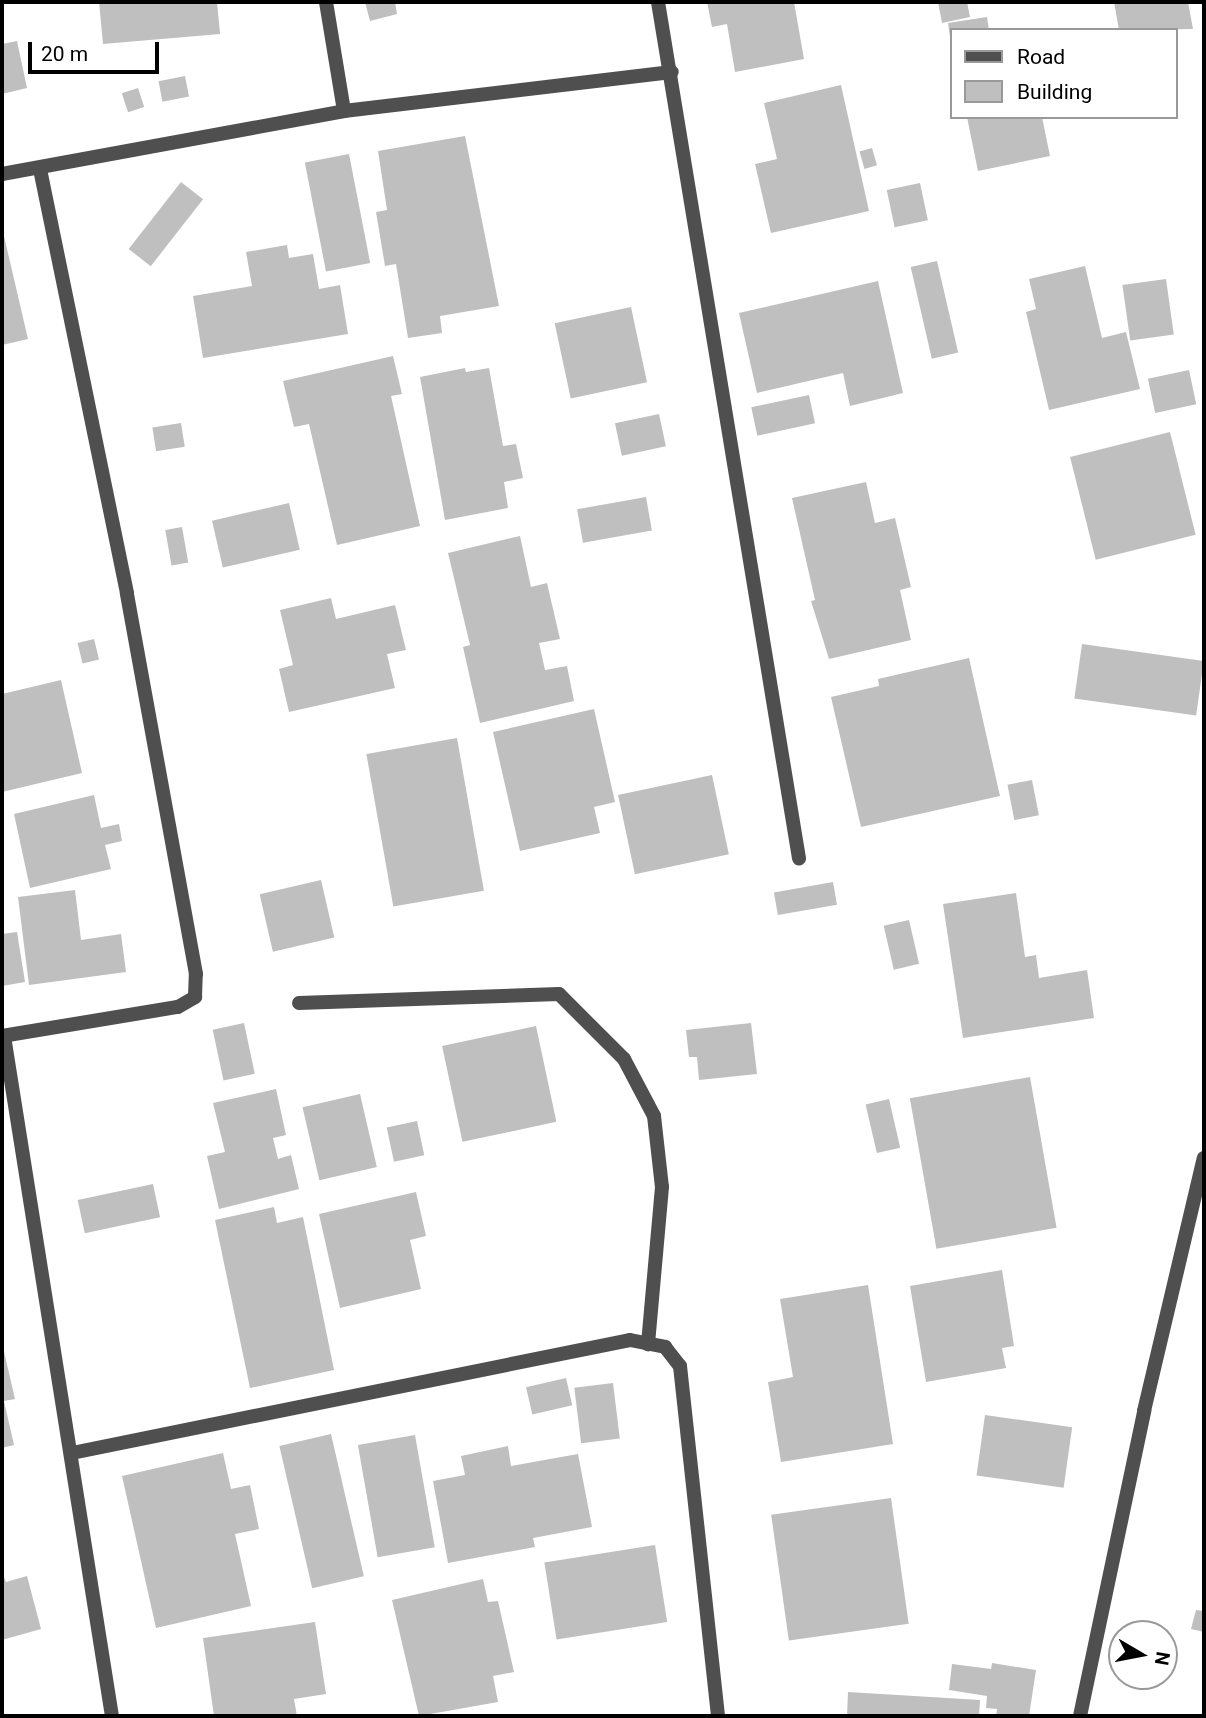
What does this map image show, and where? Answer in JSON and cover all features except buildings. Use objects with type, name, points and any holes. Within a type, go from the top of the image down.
[{"type":"street","points":[[326,2],[344,111]]},
{"type":"street","points":[[659,2],[799,858]]},
{"type":"street","points":[[2,174],[344,111],[672,72]]},
{"type":"street","points":[[40,169],[127,593],[196,974],[195,998],[178,1007],[3,1036],[72,1453],[112,1716]]},
{"type":"street","points":[[299,1003],[559,994],[624,1059],[654,1116],[662,1187],[648,1344]]},
{"type":"street","points":[[1080,1716],[1144,1411],[1204,1158]]},
{"type":"street","points":[[72,1453],[630,1340],[665,1347],[680,1366],[718,1716]]}]
